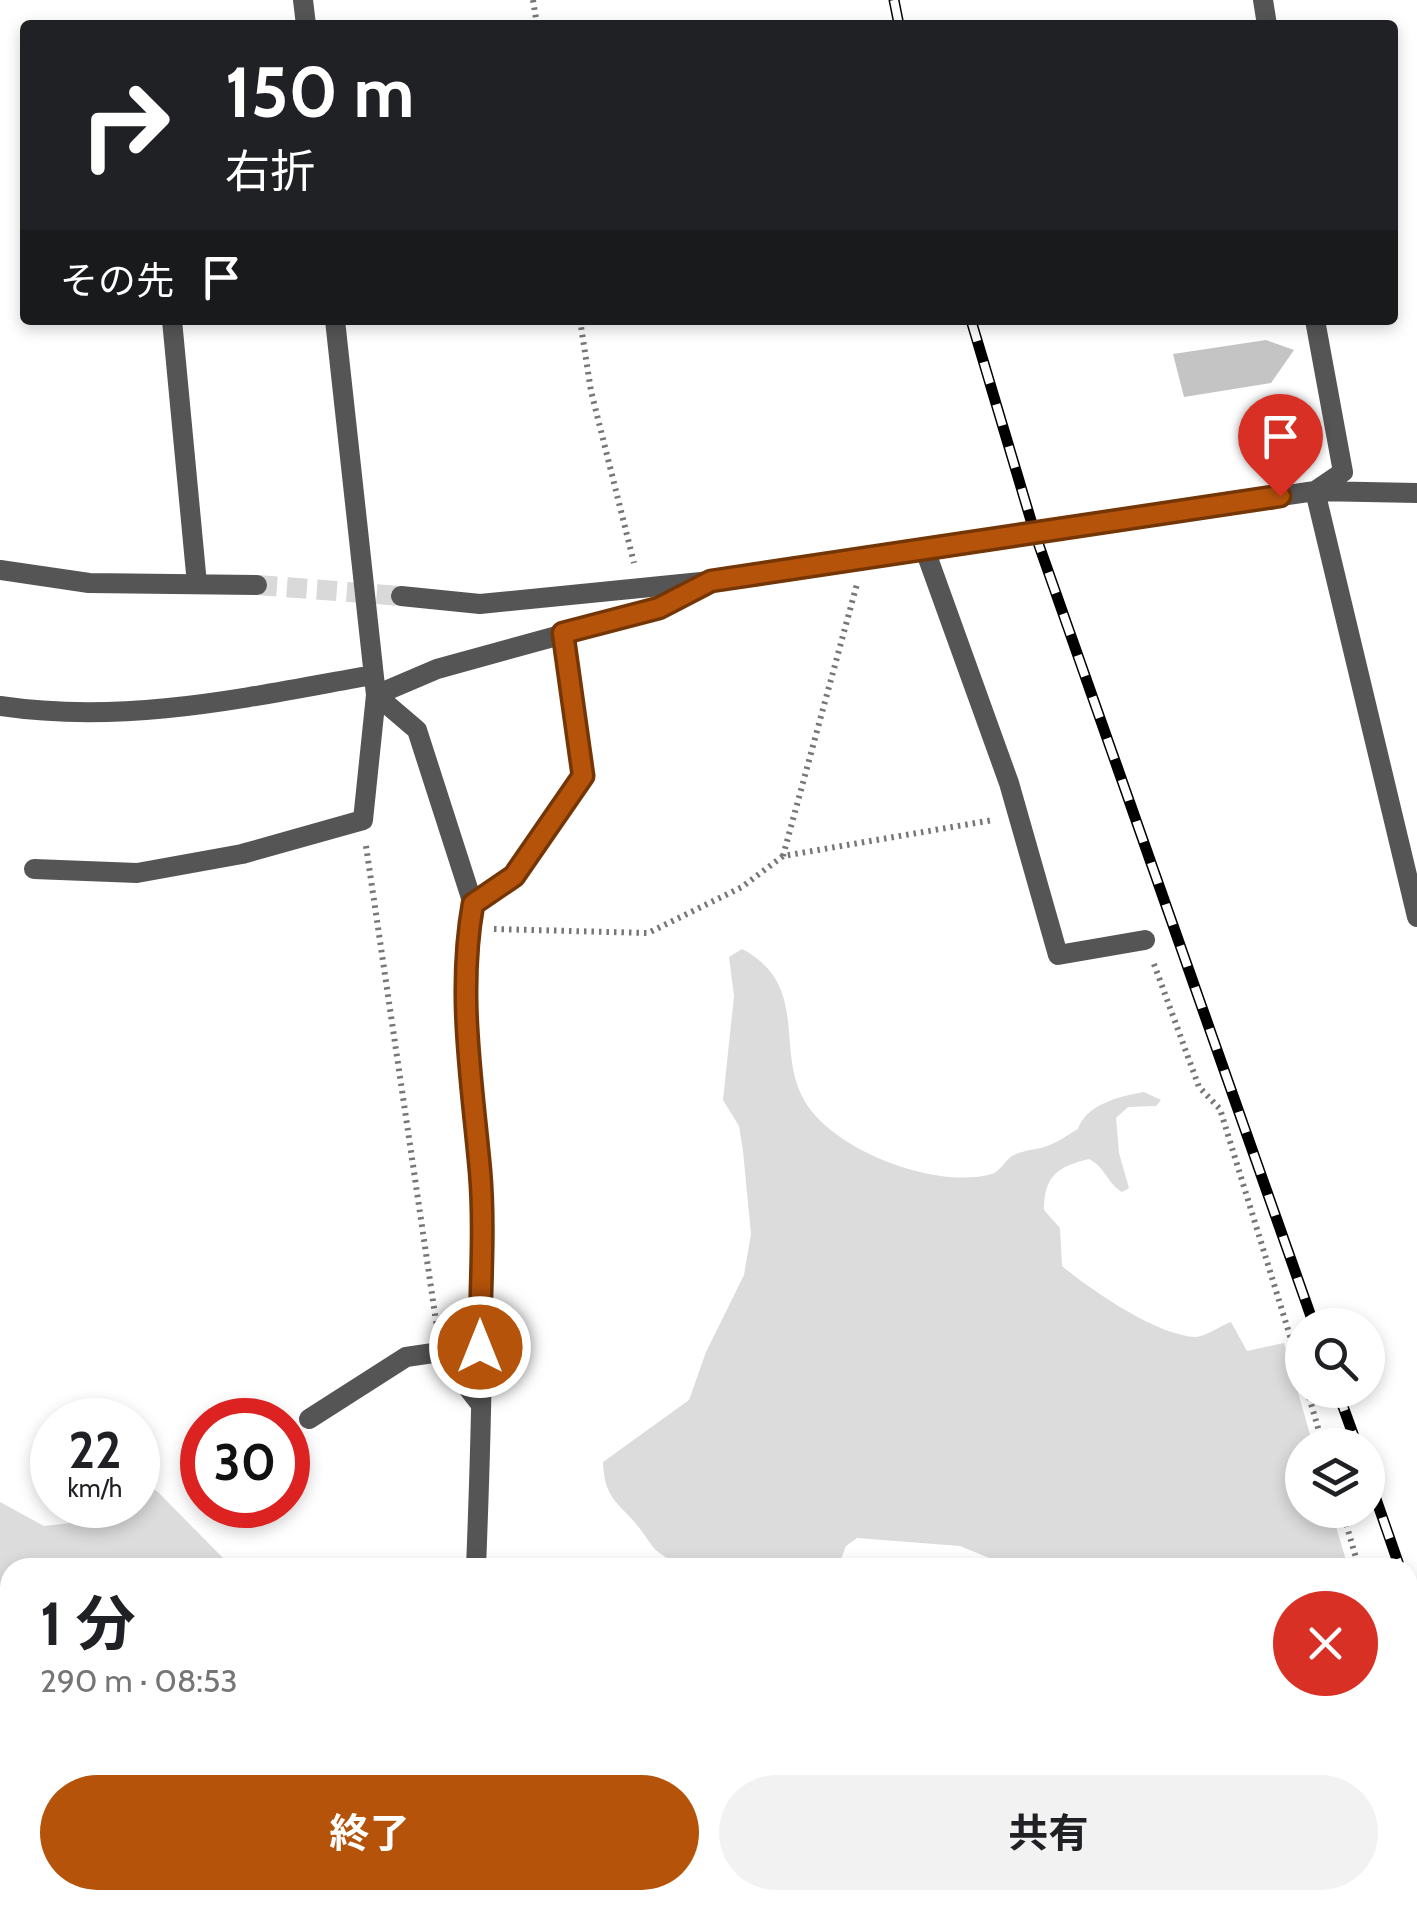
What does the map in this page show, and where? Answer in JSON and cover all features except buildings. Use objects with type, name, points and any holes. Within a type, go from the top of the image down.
[{"type":"street","points":[[172,325],[197,584]]},
{"type":"street","points":[[34,869],[137,873],[242,854],[363,820],[374,685],[337,325]]},
{"type":"street","points":[[1315,491],[1343,472],[1316,325]]},
{"type":"street","points":[[400,596],[480,604],[711,581],[1315,491],[1417,494]]},
{"type":"street","points":[[1315,491],[1417,916]]},
{"type":"street","points":[[925,550],[1019,816],[1058,955],[1145,940]]},
{"type":"street","points":[[0,570],[89,583],[257,585]]},
{"type":"street","points":[[0,706],[53,714],[175,710],[374,685],[659,608],[711,581]]},
{"type":"street","points":[[473,904],[514,876],[583,776],[563,633]]},
{"type":"street","points":[[374,685],[417,730],[473,904],[468,928],[466,1043],[480,1175],[478,1558]]},
{"type":"street","points":[[310,1418],[406,1357],[440,1352],[478,1402]]},
{"type":"path","points":[[581,325],[590,391],[641,588]]},
{"type":"path","points":[[783,856],[864,559]]},
{"type":"path","points":[[468,928],[648,932],[742,886],[783,856],[1019,816]]},
{"type":"path","points":[[363,820],[440,1352]]},
{"type":"path","points":[[1145,940],[1199,1087],[1220,1110],[1285,1320]]},
{"type":"path","points":[[1347,1528],[1356,1558]]},
{"type":"shaded area","points":[[742,949],[763,963],[776,980],[788,1018],[795,1078],[817,1117],[860,1149],[915,1171],[943,1176],[992,1174],[1014,1155],[1048,1146],[1078,1129],[1088,1113],[1105,1103],[1144,1092],[1161,1100],[1156,1106],[1128,1107],[1116,1118],[1119,1153],[1129,1188],[1122,1192],[1089,1159],[1068,1166],[1050,1181],[1044,1210],[1060,1228],[1062,1266],[1143,1320],[1179,1334],[1195,1337],[1231,1322],[1247,1351],[1284,1343],[1285,1408],[1302,1408],[1308,1428],[1285,1428],[1285,1528],[1336,1528],[1345,1558],[989,1558],[960,1546],[857,1538],[846,1546],[841,1558],[667,1558],[654,1547],[610,1493],[603,1462],[689,1400],[706,1352],[744,1275],[751,1234],[743,1151],[739,1126],[723,1100],[734,996],[729,957]]},
{"type":"shaded area","points":[[160,1494],[180,1514],[180,1528],[193,1528],[223,1558],[0,1558],[0,1502],[30,1518],[30,1528],[160,1528]]},
{"type":"tunnel","points":[[257,585],[401,596]]},
{"type":"railway","points":[[894,0],[898,20]]},
{"type":"railway","points":[[972,325],[1035,534],[1308,1308]]},
{"type":"railway","points":[[1344,1408],[1351,1428]]},
{"type":"railway","points":[[1385,1525],[1397,1558]]},
{"type":"route","points":[[480,1347],[480,1175],[466,1043],[468,928],[473,904],[514,876],[583,776],[563,633],[659,608],[711,581],[1280,496]]}]
